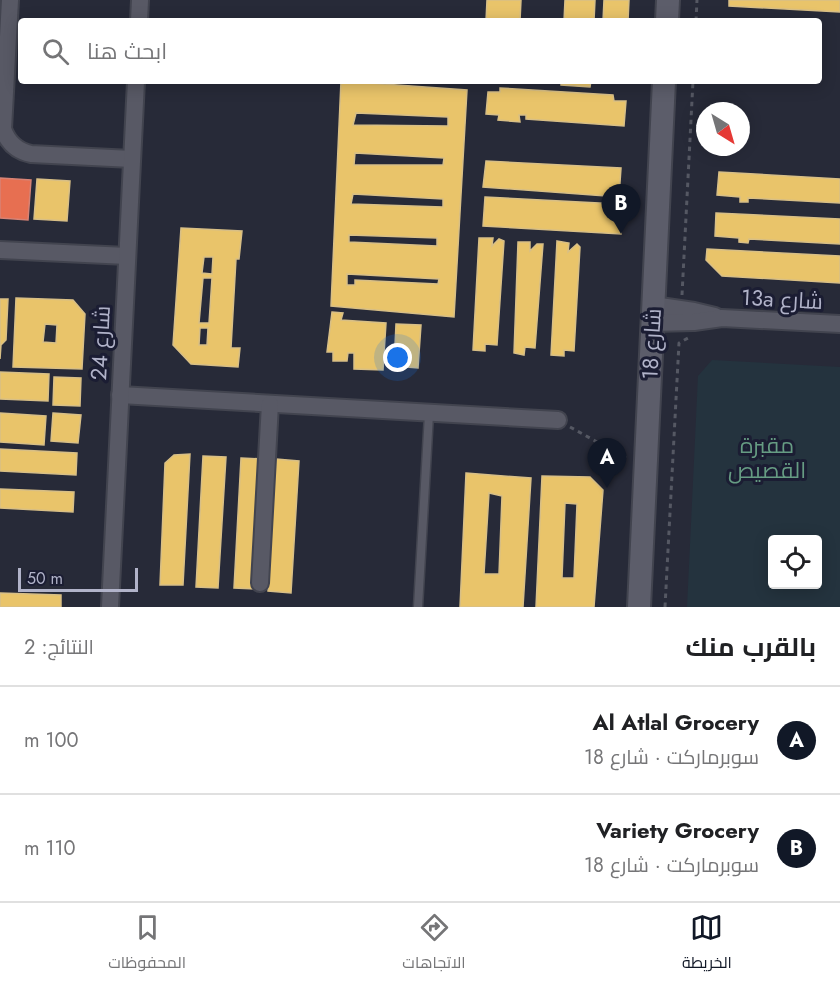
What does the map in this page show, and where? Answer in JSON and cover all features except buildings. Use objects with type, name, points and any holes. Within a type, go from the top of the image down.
[{"type":"street","points":[[10,0],[3,129],[10,143],[32,154],[132,159]]},
{"type":"street","points":[[139,18],[140,0]]},
{"type":"street","points":[[667,18],[668,0]]},
{"type":"street","name":"شارع 24","points":[[110,607],[136,84]]},
{"type":"street","name":"شارع 18","points":[[639,607],[664,84]]},
{"type":"street","points":[[0,250],[127,256]]},
{"type":"street","name":"13a شارع","points":[[653,314],[840,324]]},
{"type":"street","points":[[120,395],[558,420]]},
{"type":"street","points":[[261,583],[270,404]]},
{"type":"lane","points":[[418,607],[429,414]]},
{"type":"path","points":[[696,18],[697,0]]},
{"type":"path","points":[[665,607],[679,343],[704,331],[711,318],[706,307],[682,296],[693,84]]},
{"type":"path","points":[[558,420],[626,458]]},
{"type":"green space","name":"مقبرة القصيص","points":[[712,360],[840,367],[840,607],[687,607],[698,376]]},
{"type":"place","name":"Variety Grocery","points":[[621,234]]},
{"type":"place","name":"Al Atlal Grocery","points":[[607,488]]}]
